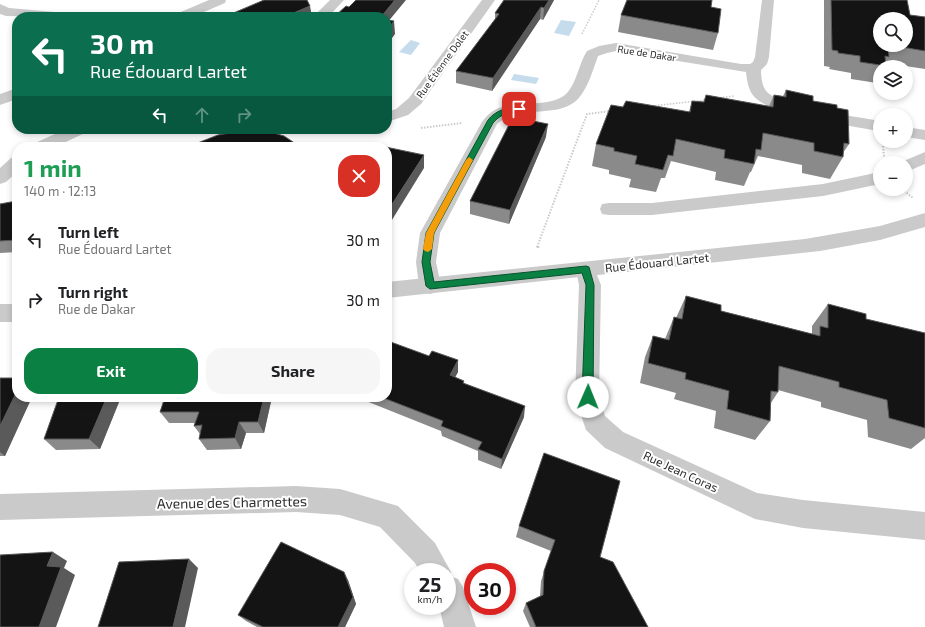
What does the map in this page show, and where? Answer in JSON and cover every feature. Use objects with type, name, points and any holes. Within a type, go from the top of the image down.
[{"type":"street","points":[[325,12],[338,0]]},
{"type":"street","name":"Rue Étienne Dolet","points":[[392,115],[402,112],[415,101],[489,0]]},
{"type":"street","points":[[768,0],[762,58],[760,64],[753,68],[755,87],[763,97],[781,106],[873,125]]},
{"type":"street","points":[[196,12],[226,2]]},
{"type":"street","points":[[209,12],[226,2]]},
{"type":"street","points":[[0,8],[6,12],[12,12]]},
{"type":"street","name":"Rue de Dakar","points":[[598,50],[616,47],[727,67],[753,68]]},
{"type":"street","points":[[430,286],[426,262],[430,233],[490,122],[496,115],[508,110],[555,105],[565,101],[574,94],[592,54],[598,50]]},
{"type":"street","points":[[0,90],[12,85]]},
{"type":"street","points":[[0,100],[12,95]]},
{"type":"street","points":[[913,133],[925,136]]},
{"type":"street","points":[[52,142],[68,134]]},
{"type":"street","points":[[913,163],[925,157]]},
{"type":"street","points":[[0,178],[12,167]]},
{"type":"street","points":[[609,209],[652,209],[823,190],[873,179]]},
{"type":"street","name":"Rue Édouard Lartet","points":[[392,290],[775,249],[850,239],[910,226],[925,220]]},
{"type":"street","name":"Rue Jean Coras","points":[[586,270],[590,285],[588,397],[595,422],[614,440],[755,506],[803,514],[925,526]]},
{"type":"street","points":[[0,313],[12,313]]},
{"type":"street","name":"Avenue des Charmettes","points":[[0,507],[296,499],[340,502],[388,516],[425,554],[430,563]]},
{"type":"street","points":[[456,612],[460,627]]},
{"type":"path","points":[[598,50],[579,40],[599,0]]},
{"type":"path","points":[[717,98],[760,93]]},
{"type":"path","points":[[648,107],[709,99]]},
{"type":"path","points":[[538,252],[537,247],[587,114],[618,110]]},
{"type":"path","points":[[420,128],[490,122]]},
{"type":"water","points":[[561,20],[576,22],[569,36],[554,33]]},
{"type":"water","points":[[411,40],[420,43],[411,55],[399,52]]},
{"type":"water","points":[[514,74],[539,78],[536,84],[511,80]]},
{"type":"building","points":[[264,0],[307,0],[310,6],[296,12],[236,12]]},
{"type":"building","points":[[356,0],[395,0],[385,12],[339,12],[346,6],[349,7]]},
{"type":"building","points":[[504,0],[549,0],[544,8],[541,7],[493,78],[456,71],[499,14],[495,13]]},
{"type":"building","points":[[627,0],[712,0],[711,7],[721,9],[718,33],[621,15]]},
{"type":"building","points":[[831,0],[907,0],[909,12],[873,12],[873,52],[889,52],[889,57],[885,56],[885,60],[873,60],[873,64],[860,62],[860,56],[838,53],[838,51],[832,50]]},
{"type":"building","points":[[913,15],[925,17],[925,51],[913,49]]},
{"type":"building","points":[[786,90],[813,96],[813,101],[837,105],[837,108],[848,110],[849,144],[844,143],[843,157],[814,151],[814,143],[763,133],[761,150],[756,149],[754,164],[724,158],[725,150],[676,139],[673,156],[668,155],[663,170],[635,164],[637,156],[614,151],[614,148],[596,144],[611,105],[623,107],[626,101],[690,112],[692,101],[704,102],[706,95],[773,107],[774,95],[786,97]]},
{"type":"building","points":[[513,117],[548,124],[510,210],[470,201]]},
{"type":"building","points":[[277,134],[284,136],[293,142],[200,142],[218,135]]},
{"type":"building","points":[[392,148],[424,155],[392,204]]},
{"type":"building","points":[[12,202],[12,240],[0,241],[0,204]]},
{"type":"building","points":[[686,296],[721,305],[721,311],[820,336],[820,326],[828,328],[828,304],[866,314],[866,319],[925,333],[925,428],[889,418],[887,400],[839,387],[839,382],[779,366],[778,392],[771,391],[770,421],[727,409],[729,391],[685,379],[686,373],[648,363],[653,336],[669,340],[674,317],[682,319]]},
{"type":"building","points":[[392,342],[429,356],[432,351],[458,360],[450,375],[464,381],[463,383],[525,406],[502,459],[478,449],[482,442],[441,426],[443,421],[392,401]]},
{"type":"building","points":[[0,378],[12,378],[12,401],[0,426]]},
{"type":"building","points":[[57,402],[105,402],[89,439],[44,439]]},
{"type":"building","points":[[163,402],[263,402],[258,422],[239,422],[235,438],[199,439],[202,425],[194,426],[199,412],[160,412]]},
{"type":"building","points":[[544,453],[620,481],[600,557],[613,562],[648,627],[536,627],[526,603],[543,595],[544,571],[555,540],[519,526]]},
{"type":"building","points":[[281,542],[344,572],[353,597],[338,627],[263,627],[238,615]]},
{"type":"building","points":[[53,552],[47,566],[61,567],[39,627],[0,627],[0,555]]},
{"type":"building","points":[[189,559],[173,627],[98,627],[119,562]]},
{"type":"slow traffic","points":[[428,249],[430,233],[469,160]]},
{"type":"route","points":[[519,109],[508,110],[496,115],[490,122],[430,233],[426,262],[430,286],[586,270],[590,285],[588,397]]}]
